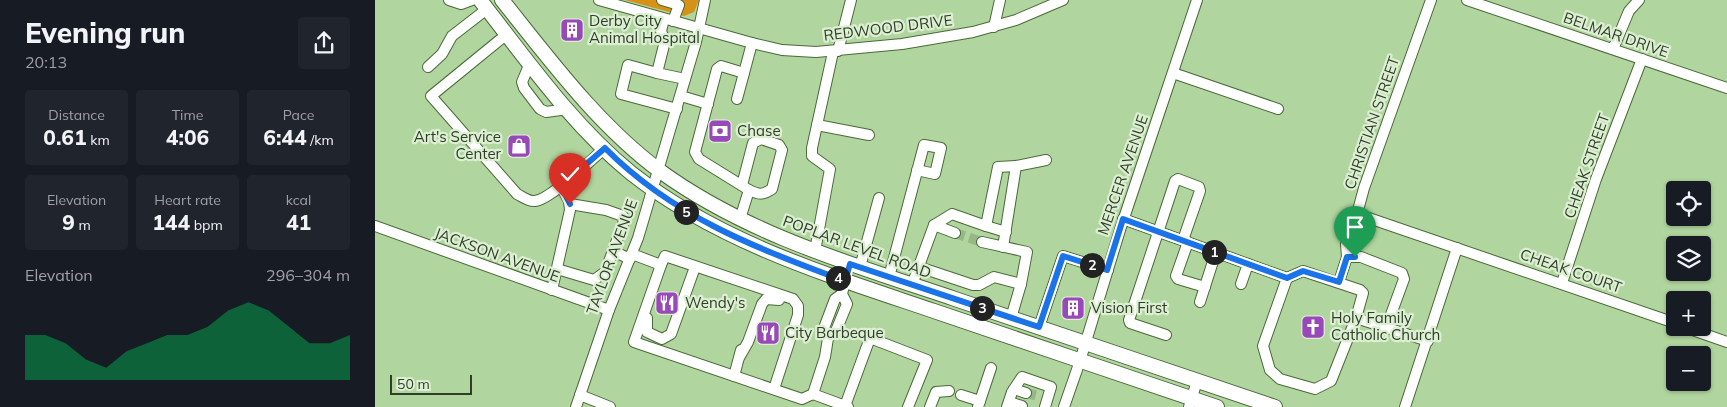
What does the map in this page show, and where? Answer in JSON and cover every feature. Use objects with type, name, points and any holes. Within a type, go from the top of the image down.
[{"type":"main road","name":"POPLAR LEVEL ROAD","points":[[502,0],[585,101],[659,170],[713,205],[740,219],[815,251],[1275,407]]},
{"type":"main road","points":[[484,4],[567,109],[605,148],[652,188],[697,219],[738,240],[844,287],[1080,361],[1190,403],[1217,407]]},
{"type":"main road","points":[[844,287],[855,265]]},
{"type":"street","points":[[449,0],[461,4],[473,0]]},
{"type":"street","name":"REDWOOD DRIVE","points":[[599,0],[752,44],[782,50],[836,52],[944,37],[994,26],[1016,20],[1063,0]]},
{"type":"street","points":[[657,73],[665,41],[661,32],[679,5],[662,0]]},
{"type":"street","name":"TAYLOR AVENUE","points":[[576,407],[609,310],[631,256],[659,170],[681,96],[705,0]]},
{"type":"street","points":[[815,251],[830,168],[812,156],[817,125],[851,0]]},
{"type":"street","points":[[994,26],[1000,0]]},
{"type":"street","name":"MERCER AVENUE","points":[[1064,407],[1123,219],[1197,0]]},
{"type":"street","name":"CHRISTIAN STREET","points":[[1431,0],[1364,188],[1357,214],[1457,248]]},
{"type":"street","name":"BELMAR DRIVE","points":[[1467,0],[1727,88]]},
{"type":"street","points":[[1613,49],[1629,11],[1639,0]]},
{"type":"street","points":[[429,67],[442,54],[452,36],[484,4]]},
{"type":"street","points":[[507,34],[431,96],[517,194],[530,201],[537,201],[561,186],[605,148]]},
{"type":"street","points":[[737,99],[752,44]]},
{"type":"street","name":"CHEAK STREET","points":[[1562,283],[1597,179],[1642,59]]},
{"type":"street","points":[[530,63],[522,82],[524,88],[540,109],[546,112],[567,109]]},
{"type":"street","points":[[677,109],[621,94],[628,65],[685,80]]},
{"type":"street","points":[[740,219],[746,187],[753,143],[761,139],[779,145],[782,150],[773,189],[765,194],[758,194],[746,187],[699,159],[695,152],[717,69],[721,66],[744,73]]},
{"type":"street","points":[[1173,73],[1279,109]]},
{"type":"street","points":[[681,96],[708,104]]},
{"type":"street","points":[[817,125],[869,135]]},
{"type":"street","points":[[987,226],[998,167],[1016,166],[1046,160]]},
{"type":"street","points":[[1003,247],[1016,166]]},
{"type":"street","points":[[889,277],[917,170]]},
{"type":"street","points":[[1166,335],[1130,323],[1129,320],[1175,182],[1178,179],[1199,187],[1200,191],[1176,276],[1178,279],[1205,287]]},
{"type":"street","points":[[552,290],[569,223],[570,204],[561,186]]},
{"type":"street","points":[[855,265],[879,198]]},
{"type":"street","points":[[557,269],[594,280],[605,272],[624,221],[623,216],[606,210],[570,204]]},
{"type":"street","points":[[912,285],[934,225],[952,214],[1006,232]]},
{"type":"street","points":[[1339,282],[1347,257],[1347,244],[1357,214]]},
{"type":"street","points":[[1123,219],[1287,278],[1303,271],[1339,282],[1363,292],[1356,318],[1331,381],[1315,389],[1280,379],[1270,370],[1263,346],[1287,278]]},
{"type":"street","points":[[934,225],[955,233]]},
{"type":"street","name":"JACKSON AVENUE","points":[[375,226],[609,310]]},
{"type":"street","points":[[982,242],[1027,252],[1021,284],[1011,318]]},
{"type":"street","points":[[1405,407],[1457,248]]},
{"type":"street","name":"CHEAK COURT","points":[[1457,248],[1666,320]]},
{"type":"street","points":[[613,251],[661,265]]},
{"type":"street","points":[[1200,302],[1216,252]]},
{"type":"street","points":[[774,389],[798,315],[798,306],[793,300],[665,256],[634,342],[802,399],[813,394],[846,406],[870,338],[927,360],[908,407]]},
{"type":"street","points":[[1039,327],[1063,256],[1107,270]]},
{"type":"street","points":[[1347,257],[1361,257],[1404,276],[1386,328]]},
{"type":"street","points":[[1241,284],[1248,264]]},
{"type":"street","points":[[661,265],[663,274],[645,327],[647,332],[662,339],[671,334],[695,267]]},
{"type":"street","points":[[919,266],[973,285],[988,281],[994,277],[1021,284]]},
{"type":"street","points":[[813,394],[825,357],[828,338],[836,332],[847,304],[844,287]]},
{"type":"street","points":[[733,376],[761,290]]},
{"type":"street","points":[[740,356],[766,299],[772,298],[794,306],[798,315]]},
{"type":"street","points":[[1356,318],[1427,341]]},
{"type":"street","points":[[1710,336],[1727,342]]},
{"type":"street","points":[[961,395],[979,404],[991,368]]},
{"type":"street","points":[[1008,405],[1022,387],[1022,377],[1051,387],[1044,396]]},
{"type":"street","points":[[1190,403],[1197,381]]},
{"type":"street","points":[[930,407],[937,392],[949,391]]},
{"type":"street","points":[[580,395],[611,407]]},
{"type":"street","points":[[1008,405],[1022,406]]},
{"type":"shaded area","points":[[625,0],[699,0],[694,12],[684,16]]},
{"type":"tunnel","points":[[955,233],[982,242]]},
{"type":"tunnel","points":[[1026,393],[1038,396]]},
{"type":"place","name":"Derby City Animal Hospital","points":[[572,30]]},
{"type":"place","name":"Chase","points":[[720,131]]},
{"type":"place","name":"Art's Service Center","points":[[519,146]]},
{"type":"place","name":"Wendy's","points":[[667,303]]},
{"type":"place","name":"Vision First","points":[[1073,308]]},
{"type":"place","name":"Holy Family Catholic Church","points":[[1313,327]]},
{"type":"place","name":"City Barbeque","points":[[768,333]]},
{"type":"route","points":[[570,204],[561,186],[605,148],[631,172],[678,207],[738,240],[845,281],[850,264],[1039,327],[1063,256],[1107,270],[1123,219],[1287,278],[1303,271],[1339,282],[1347,257],[1355,257]]}]
